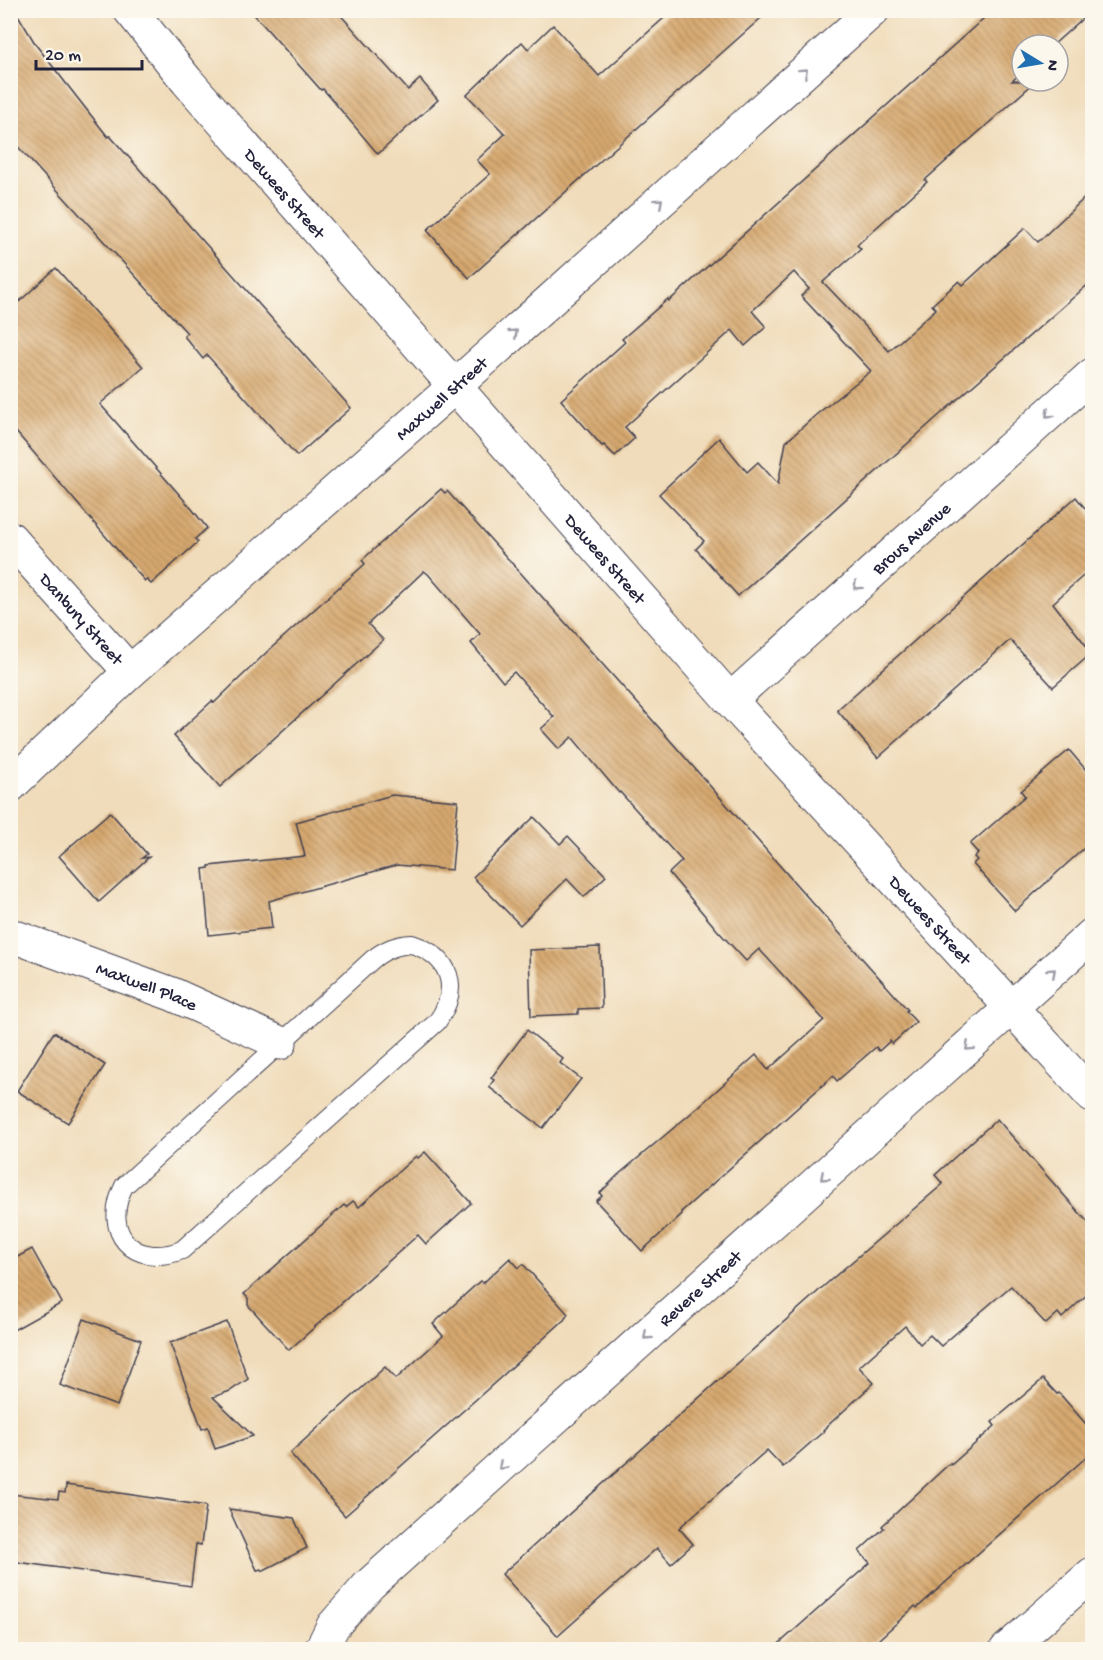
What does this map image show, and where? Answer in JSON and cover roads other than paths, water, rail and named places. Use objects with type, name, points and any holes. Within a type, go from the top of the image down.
[{"type":"street","name":"Dewees Street","points":[[130,10],[187,81],[730,700],[1092,1096]]},
{"type":"street","name":"Maxwell Street","points":[[10,786],[130,672],[455,386],[857,16]]},
{"type":"street","name":"Brous Avenue","points":[[730,700],[1092,375]]},
{"type":"street","name":"Danbury Street","points":[[10,538],[130,672]]},
{"type":"street","name":"Maxwell Place","points":[[10,935],[172,994],[280,1043]]},
{"type":"street","name":"Revere Street","points":[[321,1650],[333,1626],[369,1585],[1092,935]]},
{"type":"street","points":[[1006,1650],[1092,1574]]},
{"type":"lane","points":[[398,945],[412,945],[426,949],[437,957],[446,969],[450,982],[450,997],[446,1010],[437,1022],[182,1250],[167,1256],[152,1256],[138,1252],[126,1242],[118,1229],[114,1214],[117,1199],[124,1186],[280,1043],[385,950],[398,945]]}]
